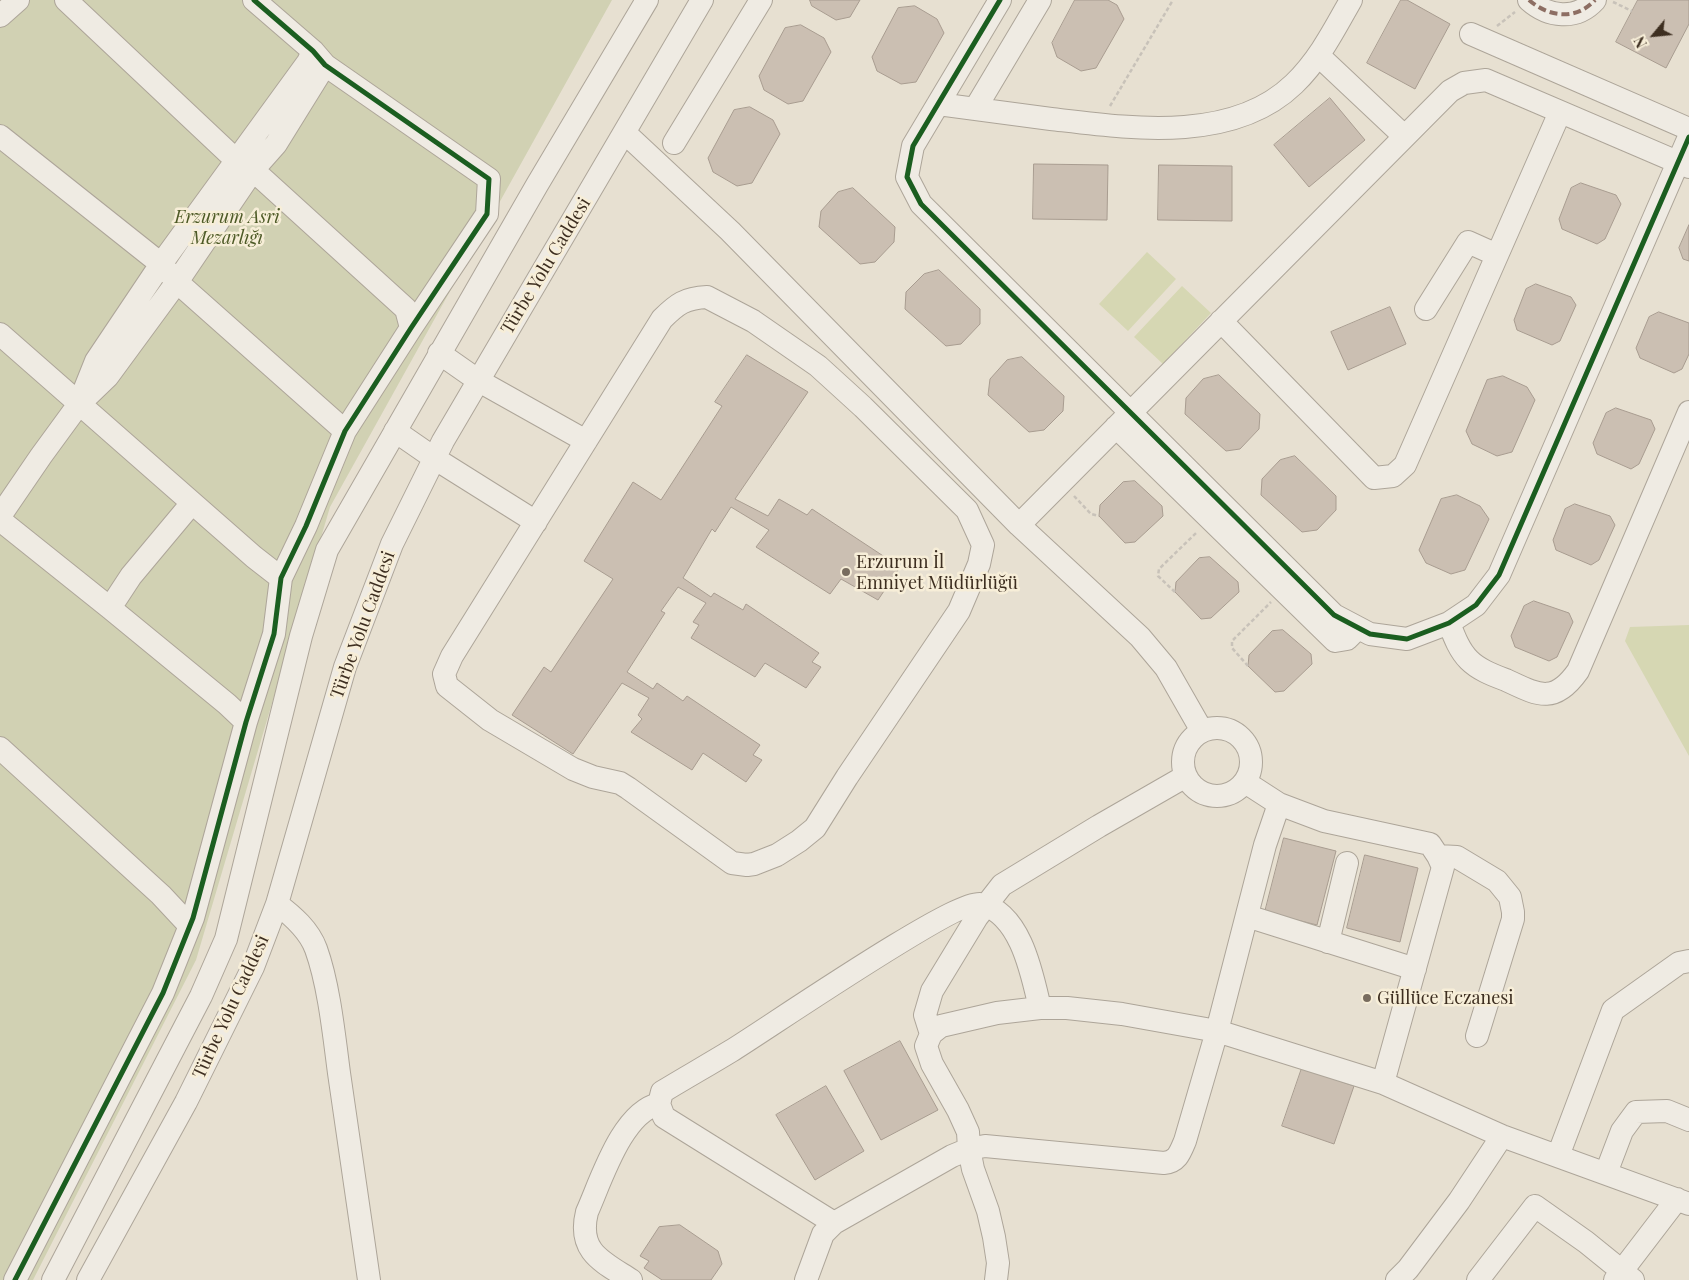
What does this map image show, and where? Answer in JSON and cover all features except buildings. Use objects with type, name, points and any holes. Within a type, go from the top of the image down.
[{"type":"street","points":[[0,16],[18,0]]},
{"type":"street","points":[[66,0],[245,165],[406,309],[411,328]]},
{"type":"street","points":[[15,1280],[163,993],[193,918],[246,722],[274,634],[281,578],[306,526],[345,431],[487,214],[489,179],[319,58],[254,0]]},
{"type":"street","name":"Türbe Yolu Caddesi","points":[[53,1280],[201,996],[226,939],[301,636],[327,550],[439,353],[647,0]]},
{"type":"street","name":"Türbe Yolu Caddesi","points":[[88,1280],[186,1102],[253,967],[277,904],[345,667],[392,544],[434,458],[702,0]]},
{"type":"street","points":[[674,143],[761,0]]},
{"type":"street","points":[[1000,0],[913,146],[907,177],[921,204],[1123,420],[1210,520],[1335,641],[1348,639],[1358,628]]},
{"type":"street","points":[[975,109],[1040,0]]},
{"type":"street","points":[[938,104],[1099,125],[1139,128],[1184,128],[1228,120],[1266,106],[1293,85],[1319,56],[1351,0]]},
{"type":"street","points":[[1529,0],[1538,8],[1551,14],[1566,15],[1581,11],[1595,0]]},
{"type":"street","points":[[1471,34],[1689,129]]},
{"type":"street","points":[[1319,56],[1404,136]]},
{"type":"street","points":[[246,722],[227,704],[0,518],[41,456],[79,404],[108,376],[177,282],[308,62],[319,58]]},
{"type":"street","points":[[1019,525],[1404,136],[1450,91],[1464,83],[1486,80],[1683,165]]},
{"type":"street","points":[[1221,321],[1374,478],[1393,476],[1405,466],[1560,112]]},
{"type":"street","points":[[625,133],[730,230],[1019,525],[1140,637],[1166,668],[1202,731]]},
{"type":"street","points":[[0,136],[161,264],[177,282],[345,431]]},
{"type":"street","points":[[1123,420],[1334,616],[1370,634],[1407,639],[1449,623],[1476,604],[1499,575],[1683,165],[1689,137]]},
{"type":"street","points":[[79,404],[96,361],[161,264],[245,165]]},
{"type":"street","points":[[1426,309],[1468,242],[1497,255]]},
{"type":"street","points":[[707,297],[753,320],[818,366],[863,406],[967,510],[970,516],[983,545],[979,564],[959,611],[852,769],[815,828],[777,855],[754,864],[732,863],[620,783],[593,777],[573,769],[490,720],[447,686],[444,674],[452,656],[586,441],[662,319],[675,305],[692,298],[707,297]]},
{"type":"street","points":[[0,334],[254,557],[281,578]]},
{"type":"street","points":[[439,353],[478,381],[586,441]]},
{"type":"street","points":[[1449,623],[1459,647],[1470,660],[1483,670],[1535,694],[1547,694],[1559,690],[1570,682],[1578,671],[1689,412]]},
{"type":"street","points":[[395,431],[434,458],[536,522]]},
{"type":"street","points":[[110,608],[131,576],[192,503]]},
{"type":"street","points":[[1212,728],[1224,728],[1234,732],[1243,740],[1248,749],[1251,760],[1250,771],[1244,782],[1237,789],[1227,794],[1217,796],[1208,794],[1199,790],[1186,776],[1184,756],[1187,746],[1193,737],[1202,731],[1212,728]]},
{"type":"street","points":[[0,748],[161,895],[189,925]]},
{"type":"street","points":[[931,1034],[925,1015],[932,990],[986,905],[1002,885],[1186,776]]},
{"type":"street","points":[[1244,782],[1279,804],[1324,821],[1430,844],[1438,856],[1443,867],[1384,1083]]},
{"type":"street","points":[[806,1280],[824,1234],[834,1223],[952,1156],[969,1149],[985,1146],[1016,1148],[1164,1163],[1171,1162],[1180,1153],[1217,1031],[1265,845],[1279,804]]},
{"type":"street","points":[[1438,856],[1457,857],[1497,881],[1506,891],[1512,904],[1513,919],[1477,1036]]},
{"type":"street","points":[[1328,942],[1347,863]]},
{"type":"street","points":[[834,1223],[664,1117],[658,1104],[662,1092],[731,1051],[834,983],[972,903],[986,905],[1002,916],[1015,931],[1028,962],[1040,1008]]},
{"type":"street","points":[[277,904],[304,928],[316,948],[323,973],[334,1035],[369,1280]]},
{"type":"street","points":[[1246,916],[1415,969]]},
{"type":"street","points":[[1558,1156],[1613,1010],[1686,959]]},
{"type":"street","points":[[996,1280],[998,1263],[994,1237],[969,1149],[968,1132],[927,1054],[927,1040],[941,1026],[964,1019],[1040,1008],[1067,1008],[1122,1014],[1217,1031],[1384,1083],[1502,1136],[1683,1202],[1624,1277],[1586,1242],[1535,1206],[1478,1280]]},
{"type":"street","points":[[631,1280],[597,1258],[588,1244],[585,1220],[613,1153],[625,1131],[642,1111],[658,1104]]},
{"type":"street","points":[[1606,1173],[1622,1131],[1636,1112],[1667,1111],[1689,1120]]},
{"type":"street","points":[[1397,1280],[1408,1269],[1459,1201],[1502,1136]]},
{"type":"path","points":[[1099,125],[1173,0]]},
{"type":"path","points":[[1496,27],[1529,0]]},
{"type":"path","points":[[1609,0],[1632,11]]},
{"type":"path","points":[[1061,482],[1091,514],[1099,516]]},
{"type":"path","points":[[1175,592],[1158,576],[1159,569],[1210,520]]},
{"type":"path","points":[[1248,666],[1232,648],[1232,641],[1283,590]]},
{"type":"green space","name":"Erzurum Asri Mezarlığı","points":[[0,0],[612,0],[330,507],[196,960],[33,1280],[0,1280]]},
{"type":"green space","points":[[1147,252],[1176,279],[1128,331],[1099,304]]},
{"type":"green space","points":[[1182,286],[1211,313],[1163,364],[1134,337]]},
{"type":"green space","points":[[1689,625],[1689,756],[1625,641],[1630,627]]},
{"type":"marked path","points":[[1529,0],[1545,10],[1562,14],[1571,14],[1579,11],[1595,0]]},
{"type":"cycle path","points":[[15,1280],[163,993],[193,918],[246,722],[274,634],[281,578],[306,526],[345,431],[487,214],[489,179],[325,65],[313,51],[254,0]]},
{"type":"cycle path","points":[[1000,0],[913,146],[907,177],[921,204],[1334,615],[1370,634],[1407,639],[1449,623],[1476,605],[1499,575],[1689,137]]},
{"type":"place","name":"Erzurum İl Emniyet Müdürlüğü","points":[[846,572]]},
{"type":"place","name":"Güllüce Eczanesi","points":[[1367,998]]}]
